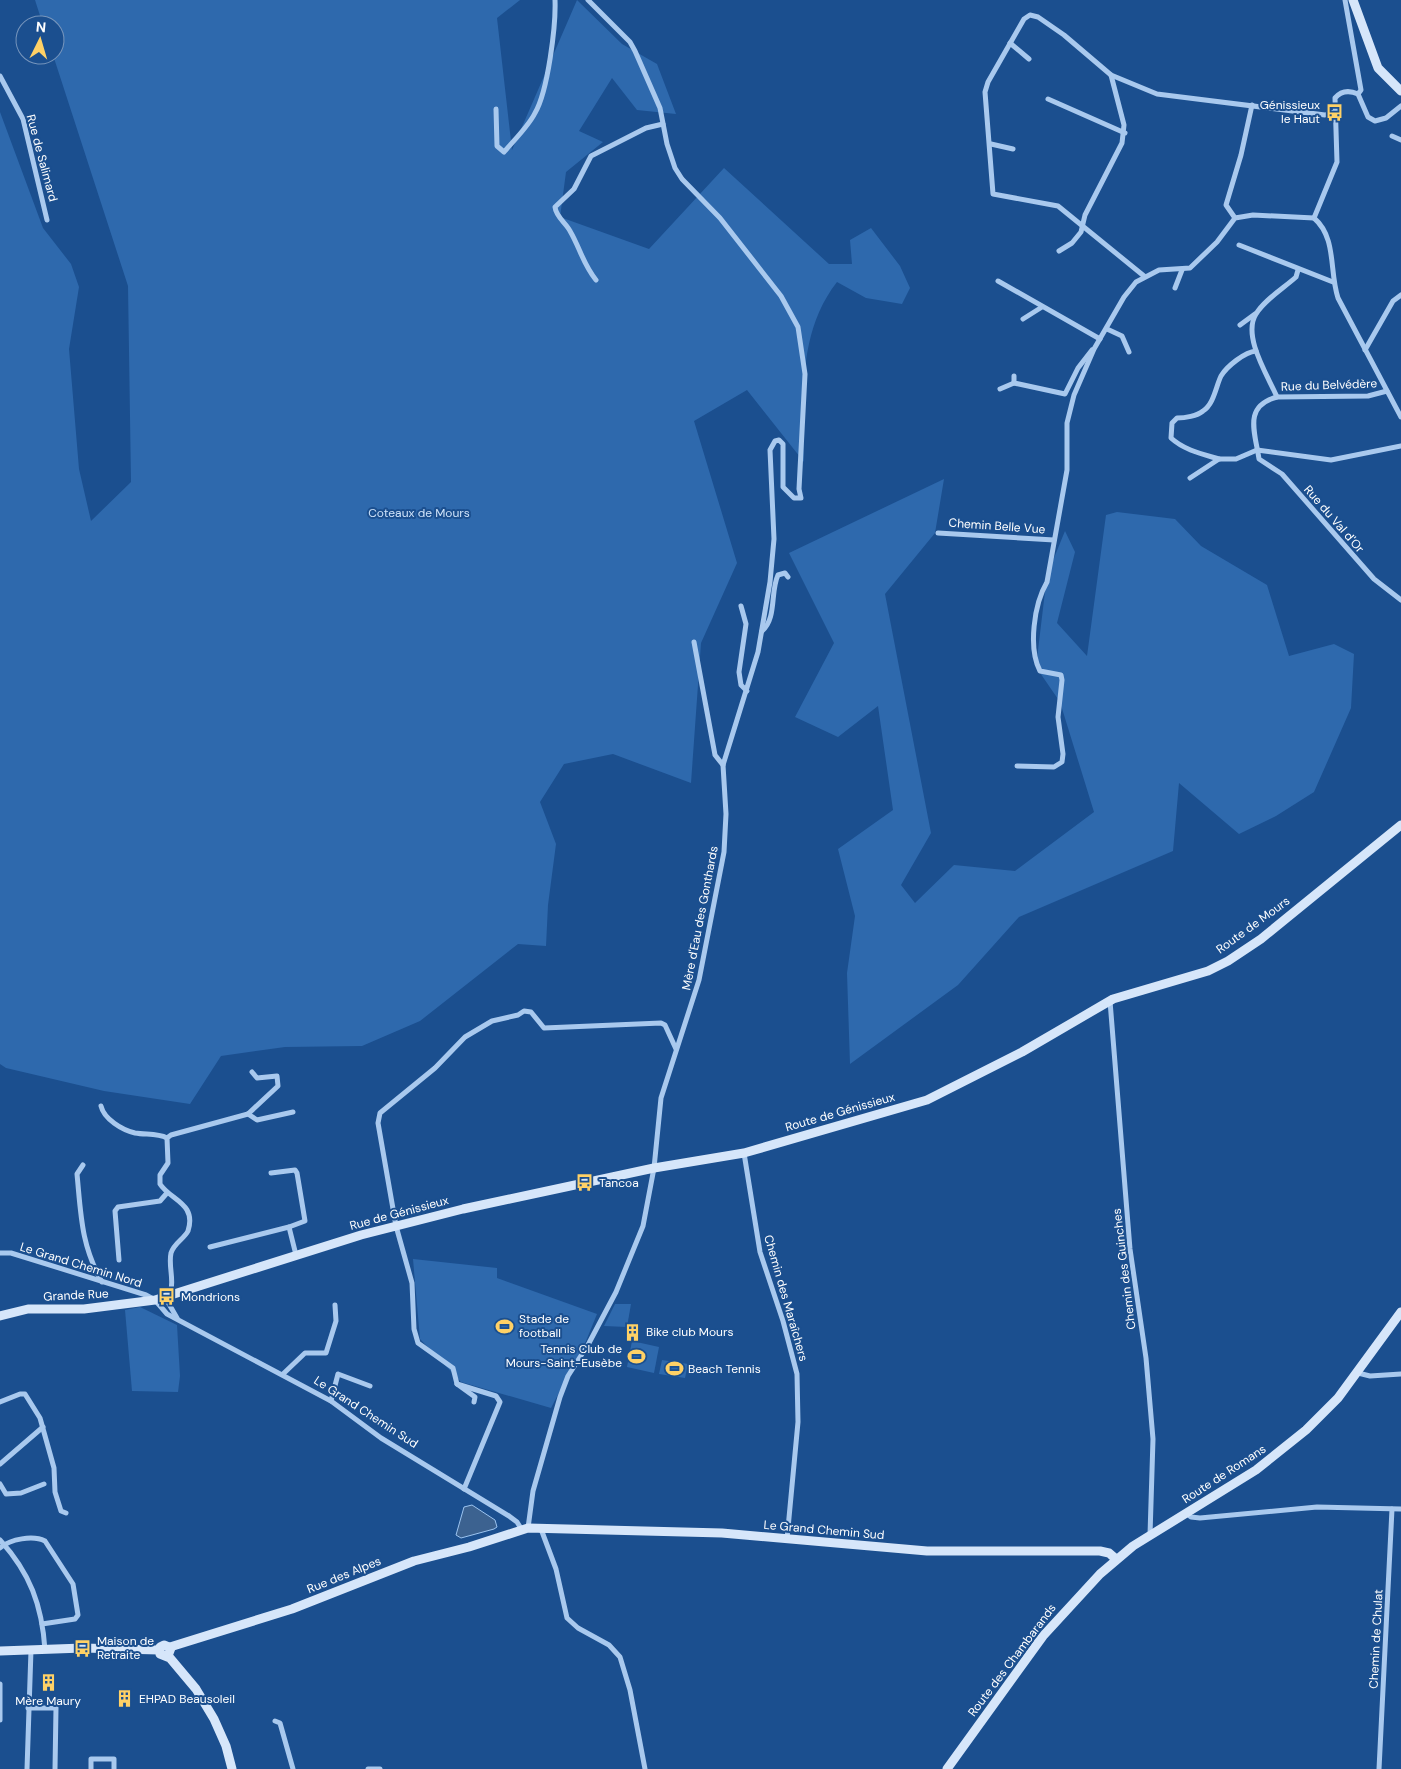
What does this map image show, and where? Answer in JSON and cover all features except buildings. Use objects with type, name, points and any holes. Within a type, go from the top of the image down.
[{"type":"street","points":[[496,109],[497,146],[504,152],[536,112],[548,71],[556,13],[554,0]]},
{"type":"street","points":[[588,0],[630,42],[657,101],[663,124],[646,128],[592,156],[574,189],[555,208],[557,214],[570,230],[586,267],[596,280]]},
{"type":"street","points":[[1345,0],[1362,84],[1358,94]]},
{"type":"street","points":[[1353,0],[1378,68],[1401,91]]},
{"type":"street","points":[[1144,276],[1084,226],[1050,203],[993,194],[985,92],[988,82],[1024,19],[1029,15],[1038,17],[1050,24],[1111,75],[1157,94],[1325,115],[1334,112]]},
{"type":"street","points":[[1010,43],[1030,58]]},
{"type":"street","points":[[1059,251],[1072,243],[1084,226],[1085,215],[1124,133],[1118,96],[1111,80],[1111,75]]},
{"type":"street","name":"Rue de Salimard","points":[[0,76],[23,118],[47,220]]},
{"type":"street","points":[[1314,218],[1337,162],[1335,98],[1341,93],[1348,91],[1358,94],[1368,117],[1375,121],[1386,118],[1401,106]]},
{"type":"street","points":[[1048,100],[1124,133]]},
{"type":"street","points":[[1235,218],[1226,205],[1241,155],[1252,105]]},
{"type":"street","name":"Mère d'Eau des Gonthards","points":[[522,1530],[560,1397],[568,1376],[589,1343],[616,1292],[643,1226],[654,1168],[661,1098],[699,980],[723,861],[726,814],[723,765],[747,691],[762,631],[774,539],[770,450],[775,441],[778,440],[783,444],[783,486],[794,498],[801,498],[799,489],[805,374],[801,334],[781,296],[713,210],[682,179],[673,163],[663,124]]},
{"type":"street","points":[[1392,136],[1401,140]]},
{"type":"street","points":[[990,144],[1013,149]]},
{"type":"street","points":[[1017,766],[1054,767],[1062,762],[1063,754],[1058,717],[1061,675],[1040,671],[1037,665],[1033,626],[1042,591],[1048,582],[1067,470],[1067,423],[1074,395],[1094,349],[1124,297],[1136,282],[1144,276],[1159,270],[1190,268],[1200,260],[1235,218],[1269,215],[1314,218],[1329,239],[1333,282],[1338,298],[1401,417]]},
{"type":"street","points":[[1239,245],[1298,270],[1333,282]]},
{"type":"street","points":[[1175,288],[1182,270]]},
{"type":"street","points":[[1240,325],[1256,314],[1296,277],[1298,270]]},
{"type":"street","points":[[998,281],[1100,339]]},
{"type":"street","points":[[1365,350],[1392,301],[1401,294]]},
{"type":"street","points":[[1023,318],[1042,307]]},
{"type":"street","points":[[1256,314],[1252,338],[1256,352],[1277,397]]},
{"type":"street","points":[[1107,329],[1122,336],[1129,352]]},
{"type":"street","points":[[1000,389],[1014,383],[1065,394],[1078,368],[1094,349]]},
{"type":"street","points":[[1256,352],[1240,358],[1222,374],[1216,392],[1204,411],[1186,418],[1177,418],[1172,423],[1171,438],[1189,450],[1219,459],[1236,459],[1257,450],[1331,460],[1401,446]]},
{"type":"street","points":[[1014,376],[1014,383]]},
{"type":"street","name":"Rue du Belvédère","points":[[1257,450],[1254,436],[1255,412],[1265,401],[1277,397],[1368,396],[1387,391]]},
{"type":"street","name":"Rue du Val d'Or","points":[[1257,450],[1259,459],[1282,474],[1374,579],[1401,600]]},
{"type":"street","points":[[1190,478],[1219,459]]},
{"type":"street","name":"Chemin Belle Vue","points":[[938,533],[1054,540]]},
{"type":"street","points":[[762,631],[770,622],[774,583],[778,575],[785,573],[788,577]]},
{"type":"street","points":[[741,606],[746,624],[740,672],[741,685],[747,691]]},
{"type":"street","points":[[694,642],[715,755],[723,765]]},
{"type":"street","name":"Route de Mours","points":[[1022,1052],[1110,1001],[1152,986],[1208,971],[1228,961],[1260,939],[1401,826]]},
{"type":"street","name":"Chemin des Guinches","points":[[1110,1001],[1130,1249],[1146,1358],[1153,1438],[1150,1534]]},
{"type":"street","points":[[474,1402],[475,1397],[457,1384],[453,1368],[418,1343],[414,1329],[412,1283],[396,1226],[378,1123],[380,1113],[435,1068],[465,1037],[492,1021],[518,1015],[528,1010],[544,1028],[661,1023],[665,1025],[676,1050]]},
{"type":"street","name":"Route de Génissieux","points":[[654,1168],[744,1153],[928,1100],[1022,1052]]},
{"type":"street","points":[[101,1106],[102,1111],[114,1123],[126,1129],[167,1138],[171,1135],[248,1114],[278,1086],[277,1076],[257,1078],[252,1072]]},
{"type":"street","points":[[248,1114],[257,1120],[293,1112]]},
{"type":"street","points":[[167,1138],[168,1163],[159,1180],[167,1193],[182,1202],[188,1217],[187,1232],[175,1245],[171,1255],[173,1278],[167,1296],[179,1320]]},
{"type":"street","name":"Chemin des Maraîchers","points":[[744,1153],[760,1252],[783,1321],[797,1374],[798,1422],[787,1539]]},
{"type":"street","points":[[83,1165],[77,1174],[85,1244],[90,1260],[102,1282]]},
{"type":"street","name":"Rue de Génissieux","points":[[155,1300],[296,1255],[396,1226],[463,1209],[654,1168]]},
{"type":"street","points":[[210,1247],[289,1228],[306,1220],[295,1170],[290,1169],[271,1173]]},
{"type":"street","points":[[119,1260],[115,1211],[118,1207],[160,1201],[167,1193]]},
{"type":"street","points":[[289,1228],[296,1255]]},
{"type":"street","name":"Le Grand Chemin Nord","points":[[0,1253],[11,1253],[155,1300]]},
{"type":"street","points":[[173,1278],[186,1291]]},
{"type":"street","name":"Le Grand Chemin Sud","points":[[155,1300],[167,1314],[331,1401],[381,1438],[509,1516],[522,1530],[722,1533],[927,1551],[1100,1551],[1109,1553],[1116,1559]]},
{"type":"street","name":"Grande Rue","points":[[0,1316],[28,1309],[84,1309],[155,1300]]},
{"type":"street","points":[[283,1374],[305,1353],[326,1354],[336,1321],[334,1305]]},
{"type":"street","name":"Route de Romans","points":[[1150,1534],[1256,1470],[1322,1415],[1358,1373],[1401,1312]]},
{"type":"street","points":[[1358,1373],[1370,1376],[1401,1374]]},
{"type":"street","points":[[331,1401],[338,1374],[370,1386]]},
{"type":"street","points":[[457,1384],[496,1396],[500,1402],[464,1489]]},
{"type":"street","points":[[0,1402],[20,1394],[25,1394],[40,1418],[54,1468],[55,1492],[61,1511],[66,1513]]},
{"type":"street","points":[[0,1464],[43,1427]]},
{"type":"street","points":[[0,1484],[6,1494],[21,1493],[44,1484]]},
{"type":"street","points":[[1186,1512],[1191,1517],[1200,1518],[1317,1507],[1401,1509]]},
{"type":"street","name":"Chemin de Chulat","points":[[1380,1769],[1392,1509]]},
{"type":"street","points":[[543,1529],[556,1569],[567,1618],[578,1628],[609,1645],[620,1657],[630,1690],[645,1769]]},
{"type":"street","name":"Rue des Alpes","points":[[170,1647],[292,1609],[414,1562],[522,1530]]},
{"type":"street","name":"Route des Chambarands","points":[[947,1769],[1043,1636],[1079,1594],[1116,1559],[1150,1534]]},
{"type":"street","points":[[42,1624],[75,1619],[78,1615],[73,1584],[45,1541],[29,1538],[1,1544],[30,1581],[42,1624],[45,1650]]},
{"type":"street","points":[[1100,1551],[1128,1549]]},
{"type":"street","points":[[0,1651],[159,1650],[164,1645],[170,1647],[172,1652],[168,1656],[161,1656],[159,1650]]},
{"type":"street","points":[[27,1769],[31,1650]]},
{"type":"street","points":[[168,1656],[196,1689],[214,1719],[226,1746],[232,1769]]},
{"type":"street","points":[[0,1684],[0,1720]]},
{"type":"street","points":[[28,1708],[56,1708],[55,1769]]},
{"type":"street","points":[[275,1721],[280,1723],[293,1769]]},
{"type":"street","points":[[91,1769],[91,1759],[114,1759],[114,1769]]},
{"type":"street","points":[[368,1769],[380,1769]]},
{"type":"green space","name":"Coteaux de Mours","points":[[35,0],[520,0],[497,18],[512,150],[577,0],[622,44],[657,64],[676,114],[637,110],[612,78],[579,131],[603,142],[566,172],[560,217],[649,249],[724,168],[829,264],[852,264],[850,240],[871,228],[900,266],[910,288],[902,304],[866,298],[837,282],[824,302],[815,323],[805,368],[803,392],[804,462],[747,390],[694,421],[737,563],[701,643],[691,783],[613,754],[564,764],[540,802],[556,844],[548,905],[546,946],[518,944],[420,1021],[362,1046],[285,1047],[221,1056],[190,1104],[104,1091],[6,1068],[0,1064],[0,112],[43,228],[71,264],[79,287],[69,349],[79,469],[91,521],[131,482],[128,286],[56,65],[65,65],[65,15],[40,15]]},
{"type":"green space","points":[[944,479],[935,533],[885,594],[931,833],[901,885],[915,903],[954,865],[1015,871],[1094,812],[1060,702],[1036,667],[1047,575],[1065,531],[1075,552],[1057,623],[1087,656],[1106,515],[1117,512],[1175,519],[1201,546],[1267,585],[1289,656],[1334,644],[1354,654],[1351,708],[1314,792],[1276,816],[1239,834],[1179,783],[1173,851],[1019,917],[958,985],[850,1064],[847,973],[855,916],[838,849],[893,810],[878,706],[838,737],[795,717],[834,643],[789,553]]},
{"type":"green space","name":"Stade de football","points":[[413,1259],[497,1268],[497,1278],[597,1314],[586,1341],[551,1408],[461,1382],[420,1339]]},
{"type":"green space","points":[[615,1304],[631,1304],[627,1327],[604,1326]]},
{"type":"green space","points":[[140,1307],[177,1325],[180,1376],[178,1392],[132,1391],[125,1310]]},
{"type":"green space","points":[[632,1341],[659,1347],[654,1373],[627,1367]]},
{"type":"green space","name":"Beach Tennis","points":[[662,1360],[688,1364],[685,1378],[659,1374]]},
{"type":"shaded area","points":[[472,1505],[495,1520],[497,1527],[461,1538],[456,1535],[464,1507]]},
{"type":"place","name":"Génissieux le Haut","points":[[1334,112]]},
{"type":"place","name":"Tancoa","points":[[585,1183]]},
{"type":"place","name":"Mondrions","points":[[167,1297]]},
{"type":"place","name":"Stade de football","points":[[505,1326]]},
{"type":"place","name":"Bike club Mours","points":[[632,1332]]},
{"type":"place","name":"Tennis Club de Mours-Saint-Eusèbe","points":[[636,1356]]},
{"type":"place","name":"Beach Tennis","points":[[674,1369]]},
{"type":"place","name":"Maison de Retraite","points":[[83,1648]]},
{"type":"place","name":"Mère Maury","points":[[48,1682]]},
{"type":"place","name":"EHPAD Beausoleil","points":[[125,1699]]}]
